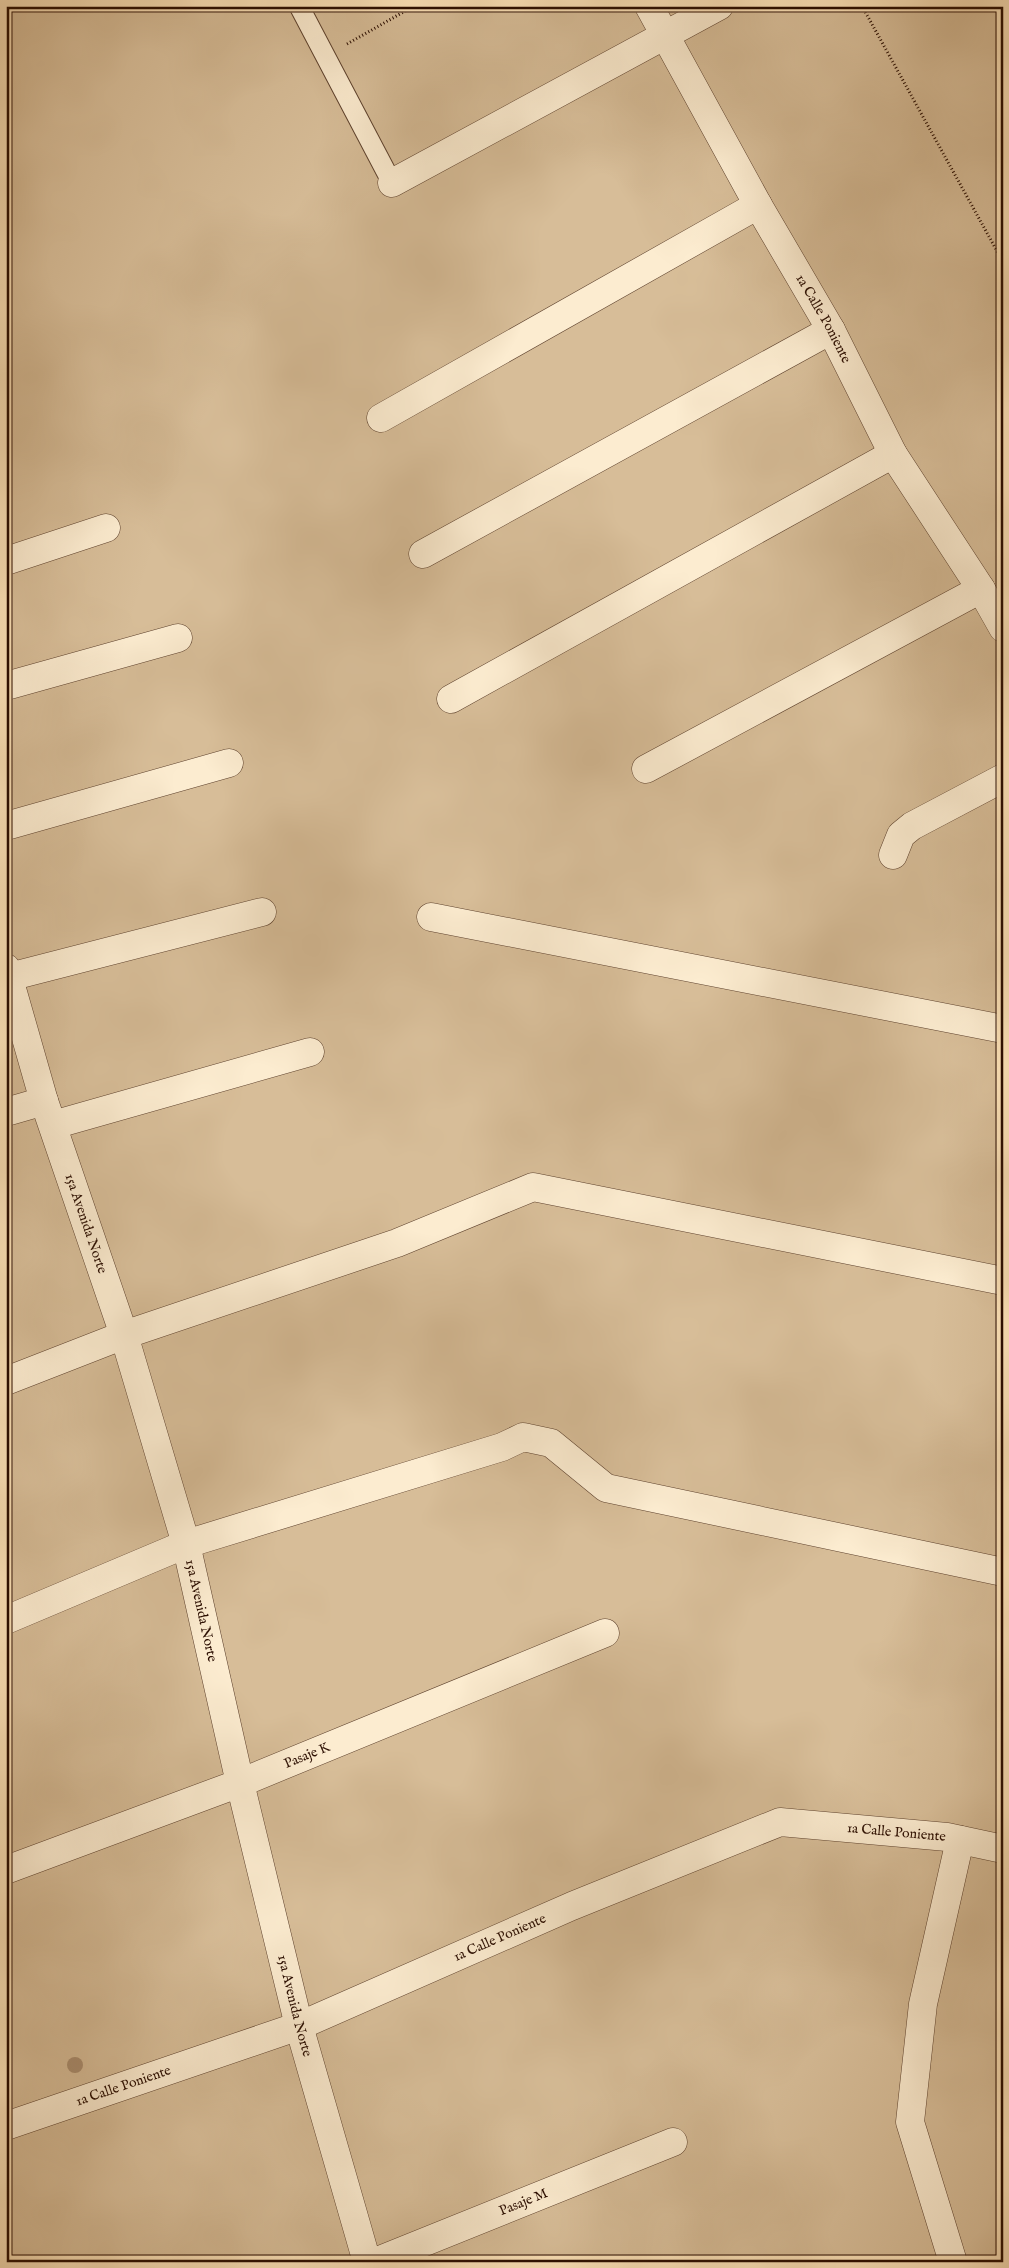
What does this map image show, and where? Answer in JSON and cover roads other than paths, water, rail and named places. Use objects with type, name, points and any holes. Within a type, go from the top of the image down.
[{"type":"street","name":"1a Calle Poniente","points":[[649,6],[758,205],[830,330],[893,454],[981,589],[1003,628]]},
{"type":"street","points":[[392,183],[719,6]]},
{"type":"street","points":[[381,418],[758,205]]},
{"type":"street","points":[[423,554],[830,330]]},
{"type":"street","points":[[451,699],[893,454]]},
{"type":"street","points":[[6,560],[106,528]]},
{"type":"street","points":[[646,769],[981,589]]},
{"type":"street","points":[[6,686],[178,638]]},
{"type":"street","points":[[6,826],[229,764]]},
{"type":"street","points":[[893,855],[901,835],[912,826],[1003,778]]},
{"type":"street","points":[[8,972],[262,912]]},
{"type":"street","points":[[431,916],[1003,1029]]},
{"type":"street","name":"15a Avenida Norte","points":[[8,972],[48,1113],[124,1335],[186,1544],[240,1783],[299,2026],[367,2262]]},
{"type":"street","points":[[6,1112],[48,1113],[310,1052]]},
{"type":"street","points":[[6,1381],[124,1335],[397,1242],[533,1187],[1003,1281]]},
{"type":"street","points":[[6,1620],[186,1544],[502,1447],[523,1437],[552,1443],[606,1488],[1003,1572]]},
{"type":"street","name":"Pasaje K","points":[[6,1870],[240,1783],[605,1633]]},
{"type":"street","name":"1a Calle Poniente","points":[[6,2126],[299,2026],[572,1906],[780,1822],[947,1837],[1003,1849]]},
{"type":"street","points":[[954,2262],[910,2122],[923,2004],[960,1840]]},
{"type":"street","name":"Pasaje M","points":[[375,2262],[673,2142]]},
{"type":"lane","points":[[299,6],[392,183]]}]
